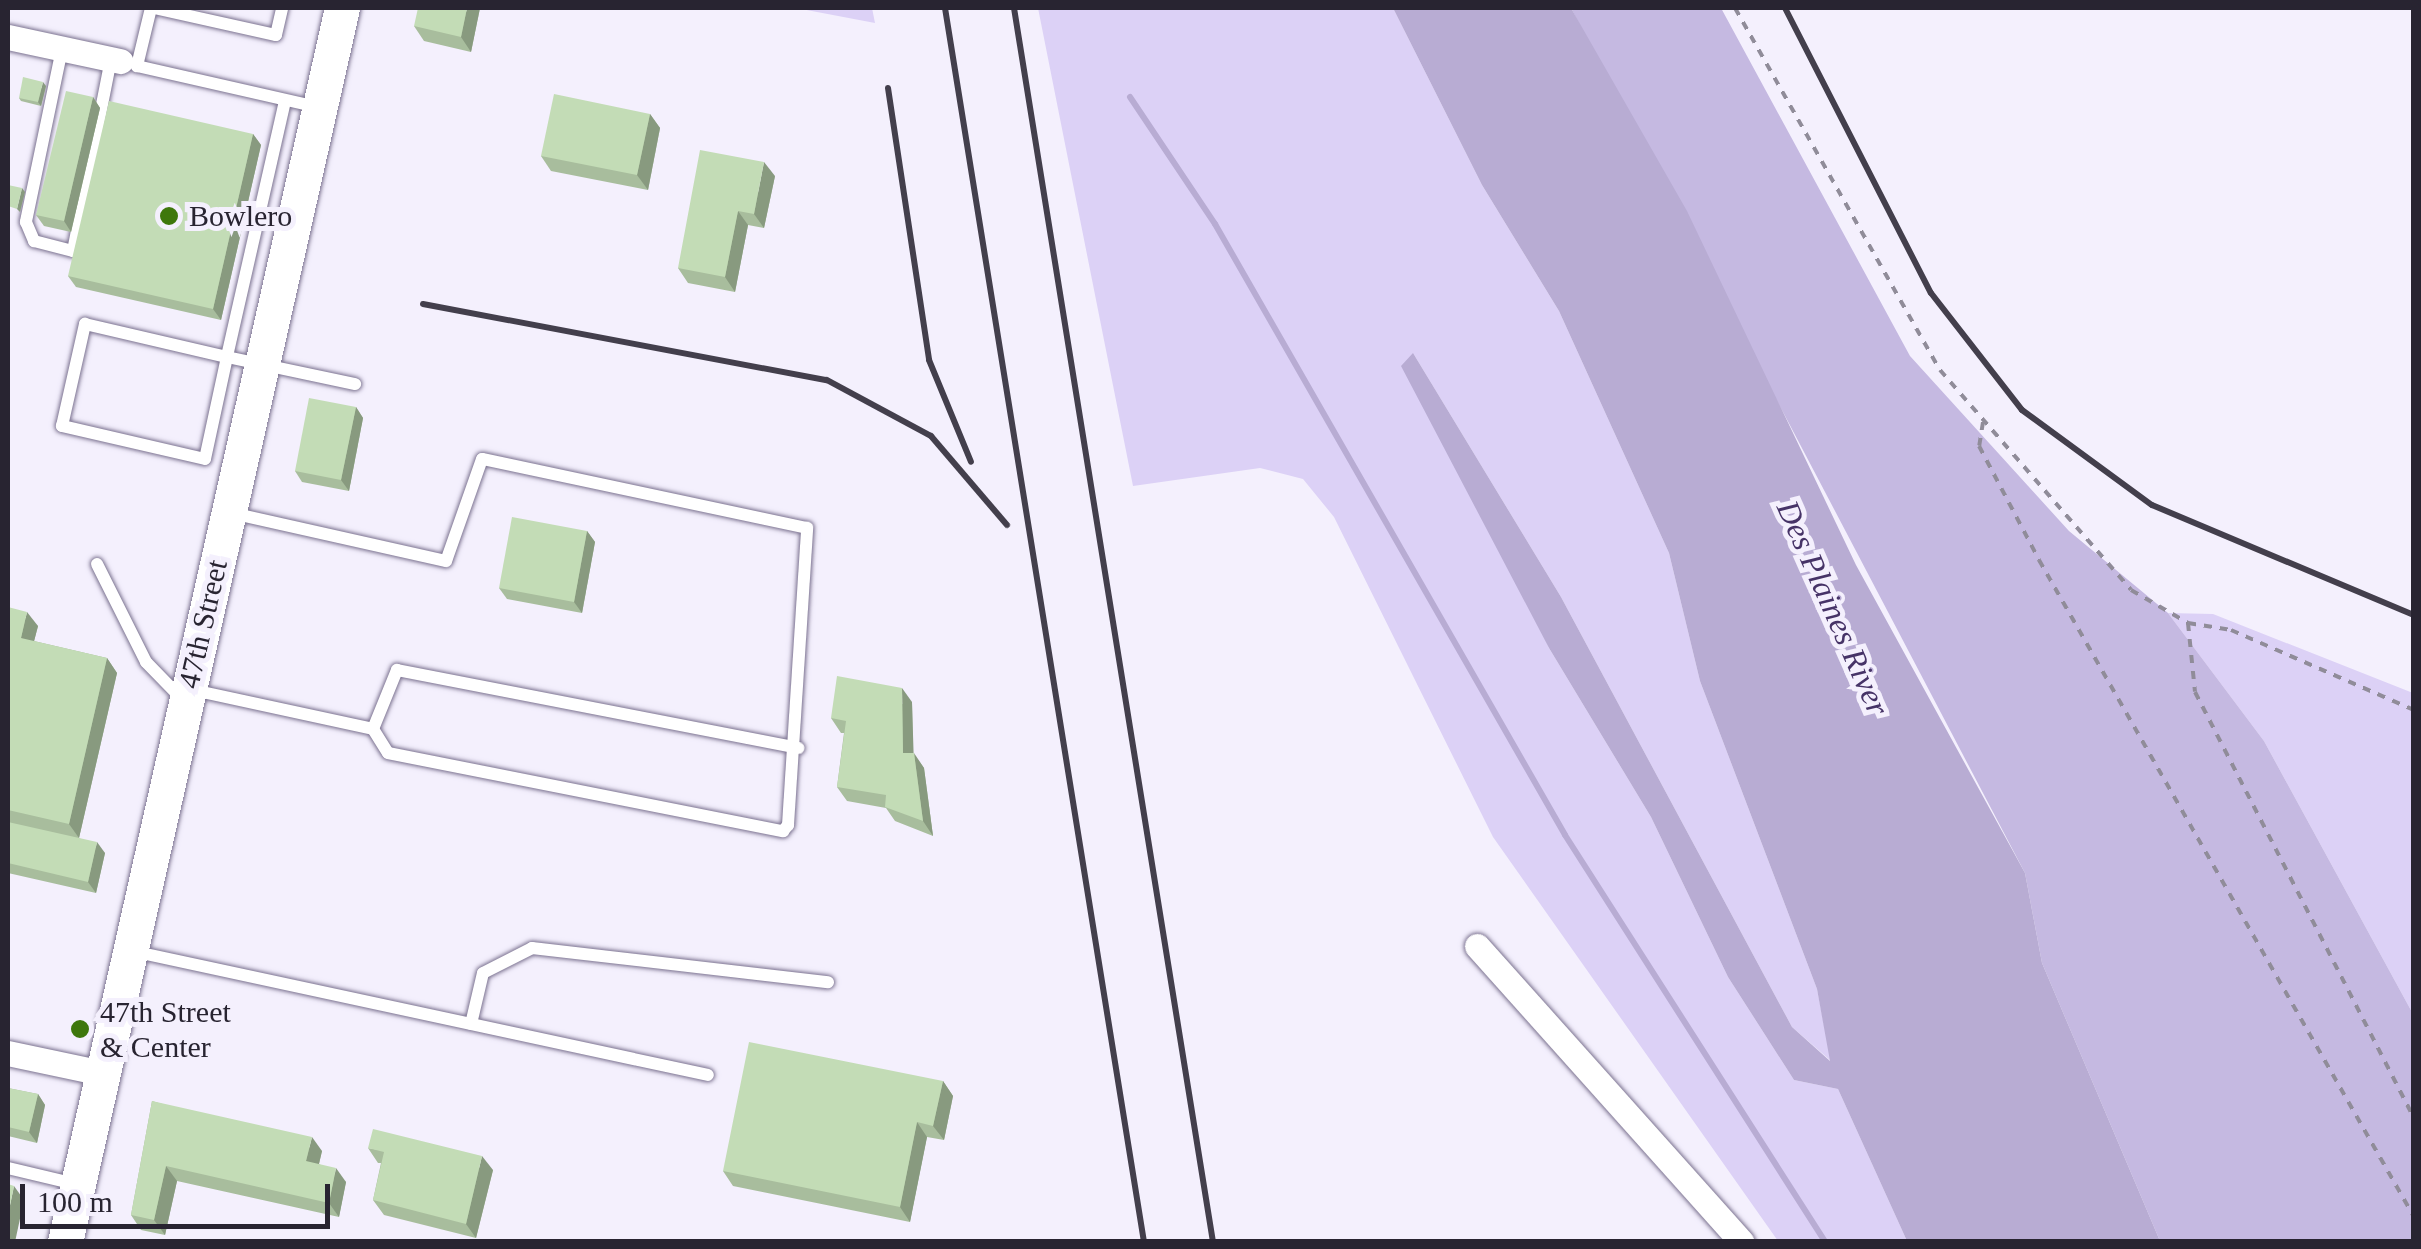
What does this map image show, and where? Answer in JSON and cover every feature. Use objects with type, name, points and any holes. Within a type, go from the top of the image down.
[{"type":"main road","name":"47th Street","points":[[65,1242],[228,513],[230,427],[244,360],[302,104],[342,8]]},
{"type":"street","points":[[8,37],[115,60]]},
{"type":"street","points":[[1477,946],[1742,1242]]},
{"type":"street","points":[[8,1053],[102,1073]]},
{"type":"lane","points":[[282,8],[276,35],[152,8],[137,66],[302,104]]},
{"type":"lane","points":[[62,49],[26,222],[34,242],[73,251],[115,60]]},
{"type":"lane","points":[[230,427],[205,459],[62,426],[85,324],[355,384]]},
{"type":"lane","points":[[97,564],[146,662],[187,695],[373,728],[388,753],[783,831],[799,748],[807,528],[482,459],[446,561],[228,513]]},
{"type":"lane","points":[[373,728],[397,670],[799,748]]},
{"type":"lane","points":[[471,1024],[482,973],[532,948],[828,982]]},
{"type":"lane","points":[[130,950],[708,1075]]},
{"type":"lane","points":[[8,1168],[78,1184]]},
{"type":"path","points":[[1736,8],[1940,370],[2130,590],[2188,623],[2231,630],[2414,710]]},
{"type":"path","points":[[1983,422],[1979,446],[2039,560],[2414,1217]]},
{"type":"path","points":[[2188,623],[2195,692],[2414,1118]]},
{"type":"shaded area","points":[[796,8],[872,8],[875,23]]},
{"type":"shaded area","points":[[1038,8],[1393,8],[1482,185],[1559,311],[1669,553],[1700,681],[1817,989],[1831,1061],[1792,1027],[1561,597],[1413,353],[1549,648],[1651,817],[1728,977],[1794,1080],[1838,1089],[1907,1241],[1778,1241],[1493,837],[1334,517],[1303,479],[1260,468],[1133,486]]},
{"type":"shaded area","points":[[1571,8],[1721,8],[1910,356],[2069,531],[2168,613],[2264,741],[2413,1014],[2413,1241],[2160,1241],[2042,963],[2025,873]]},
{"type":"shaded area","points":[[2168,613],[2213,614],[2413,693],[2413,1014],[2264,741]]},
{"type":"water","name":"Des Plaines River","points":[[1393,8],[1571,8],[1687,211],[1856,565],[2025,873],[2042,963],[2160,1241],[1907,1241],[1838,1089],[1794,1080],[1728,977],[1651,817],[1549,648],[1401,366],[1413,353],[1561,597],[1792,1027],[1830,1061],[1817,989],[1700,681],[1669,553],[1559,311],[1482,185]]},
{"type":"building","points":[[418,8],[467,8],[461,37],[414,26]]},
{"type":"building","points":[[23,77],[43,82],[38,102],[19,98]]},
{"type":"building","points":[[66,91],[93,97],[64,221],[36,215]]},
{"type":"building","points":[[554,94],[650,114],[637,175],[541,156]]},
{"type":"building","name":"Bowlero","points":[[109,101],[253,134],[213,309],[68,276]]},
{"type":"building","points":[[700,150],[764,162],[754,214],[738,211],[725,277],[678,268]]},
{"type":"building","points":[[8,185],[22,188],[17,209],[8,206]]},
{"type":"building","points":[[309,398],[356,407],[341,480],[295,471]]},
{"type":"building","points":[[512,517],[587,531],[574,602],[499,588]]},
{"type":"building","points":[[8,607],[27,612],[21,638],[107,658],[69,824],[8,810]]},
{"type":"building","points":[[837,676],[902,688],[903,753],[914,753],[923,821],[885,807],[886,795],[837,787],[846,721],[831,718]]},
{"type":"building","points":[[8,822],[97,842],[88,882],[8,863]]},
{"type":"building","points":[[749,1042],[943,1081],[933,1126],[917,1122],[900,1207],[723,1171]]},
{"type":"building","points":[[8,1088],[38,1094],[29,1132],[8,1127]]},
{"type":"building","points":[[152,1101],[312,1137],[306,1161],[336,1168],[329,1203],[166,1166],[154,1220],[131,1215]]},
{"type":"building","points":[[373,1129],[482,1156],[466,1224],[373,1200],[384,1152],[368,1148]]},
{"type":"building","points":[[8,1184],[14,1186],[8,1215]]},
{"type":"waterway","points":[[1130,97],[1215,224],[1565,835],[1825,1242]]},
{"type":"railway","points":[[945,8],[1144,1242]]},
{"type":"railway","points":[[1014,8],[1213,1242]]},
{"type":"railway","points":[[1785,8],[1931,293],[2022,410],[2152,505],[2414,615]]},
{"type":"railway","points":[[888,88],[929,360],[971,462]]},
{"type":"railway","points":[[423,304],[827,380],[931,436],[1007,525]]},
{"type":"place","name":"Bowlero","points":[[169,216]]},
{"type":"place","name":"47th Street & Center","points":[[80,1029]]}]
